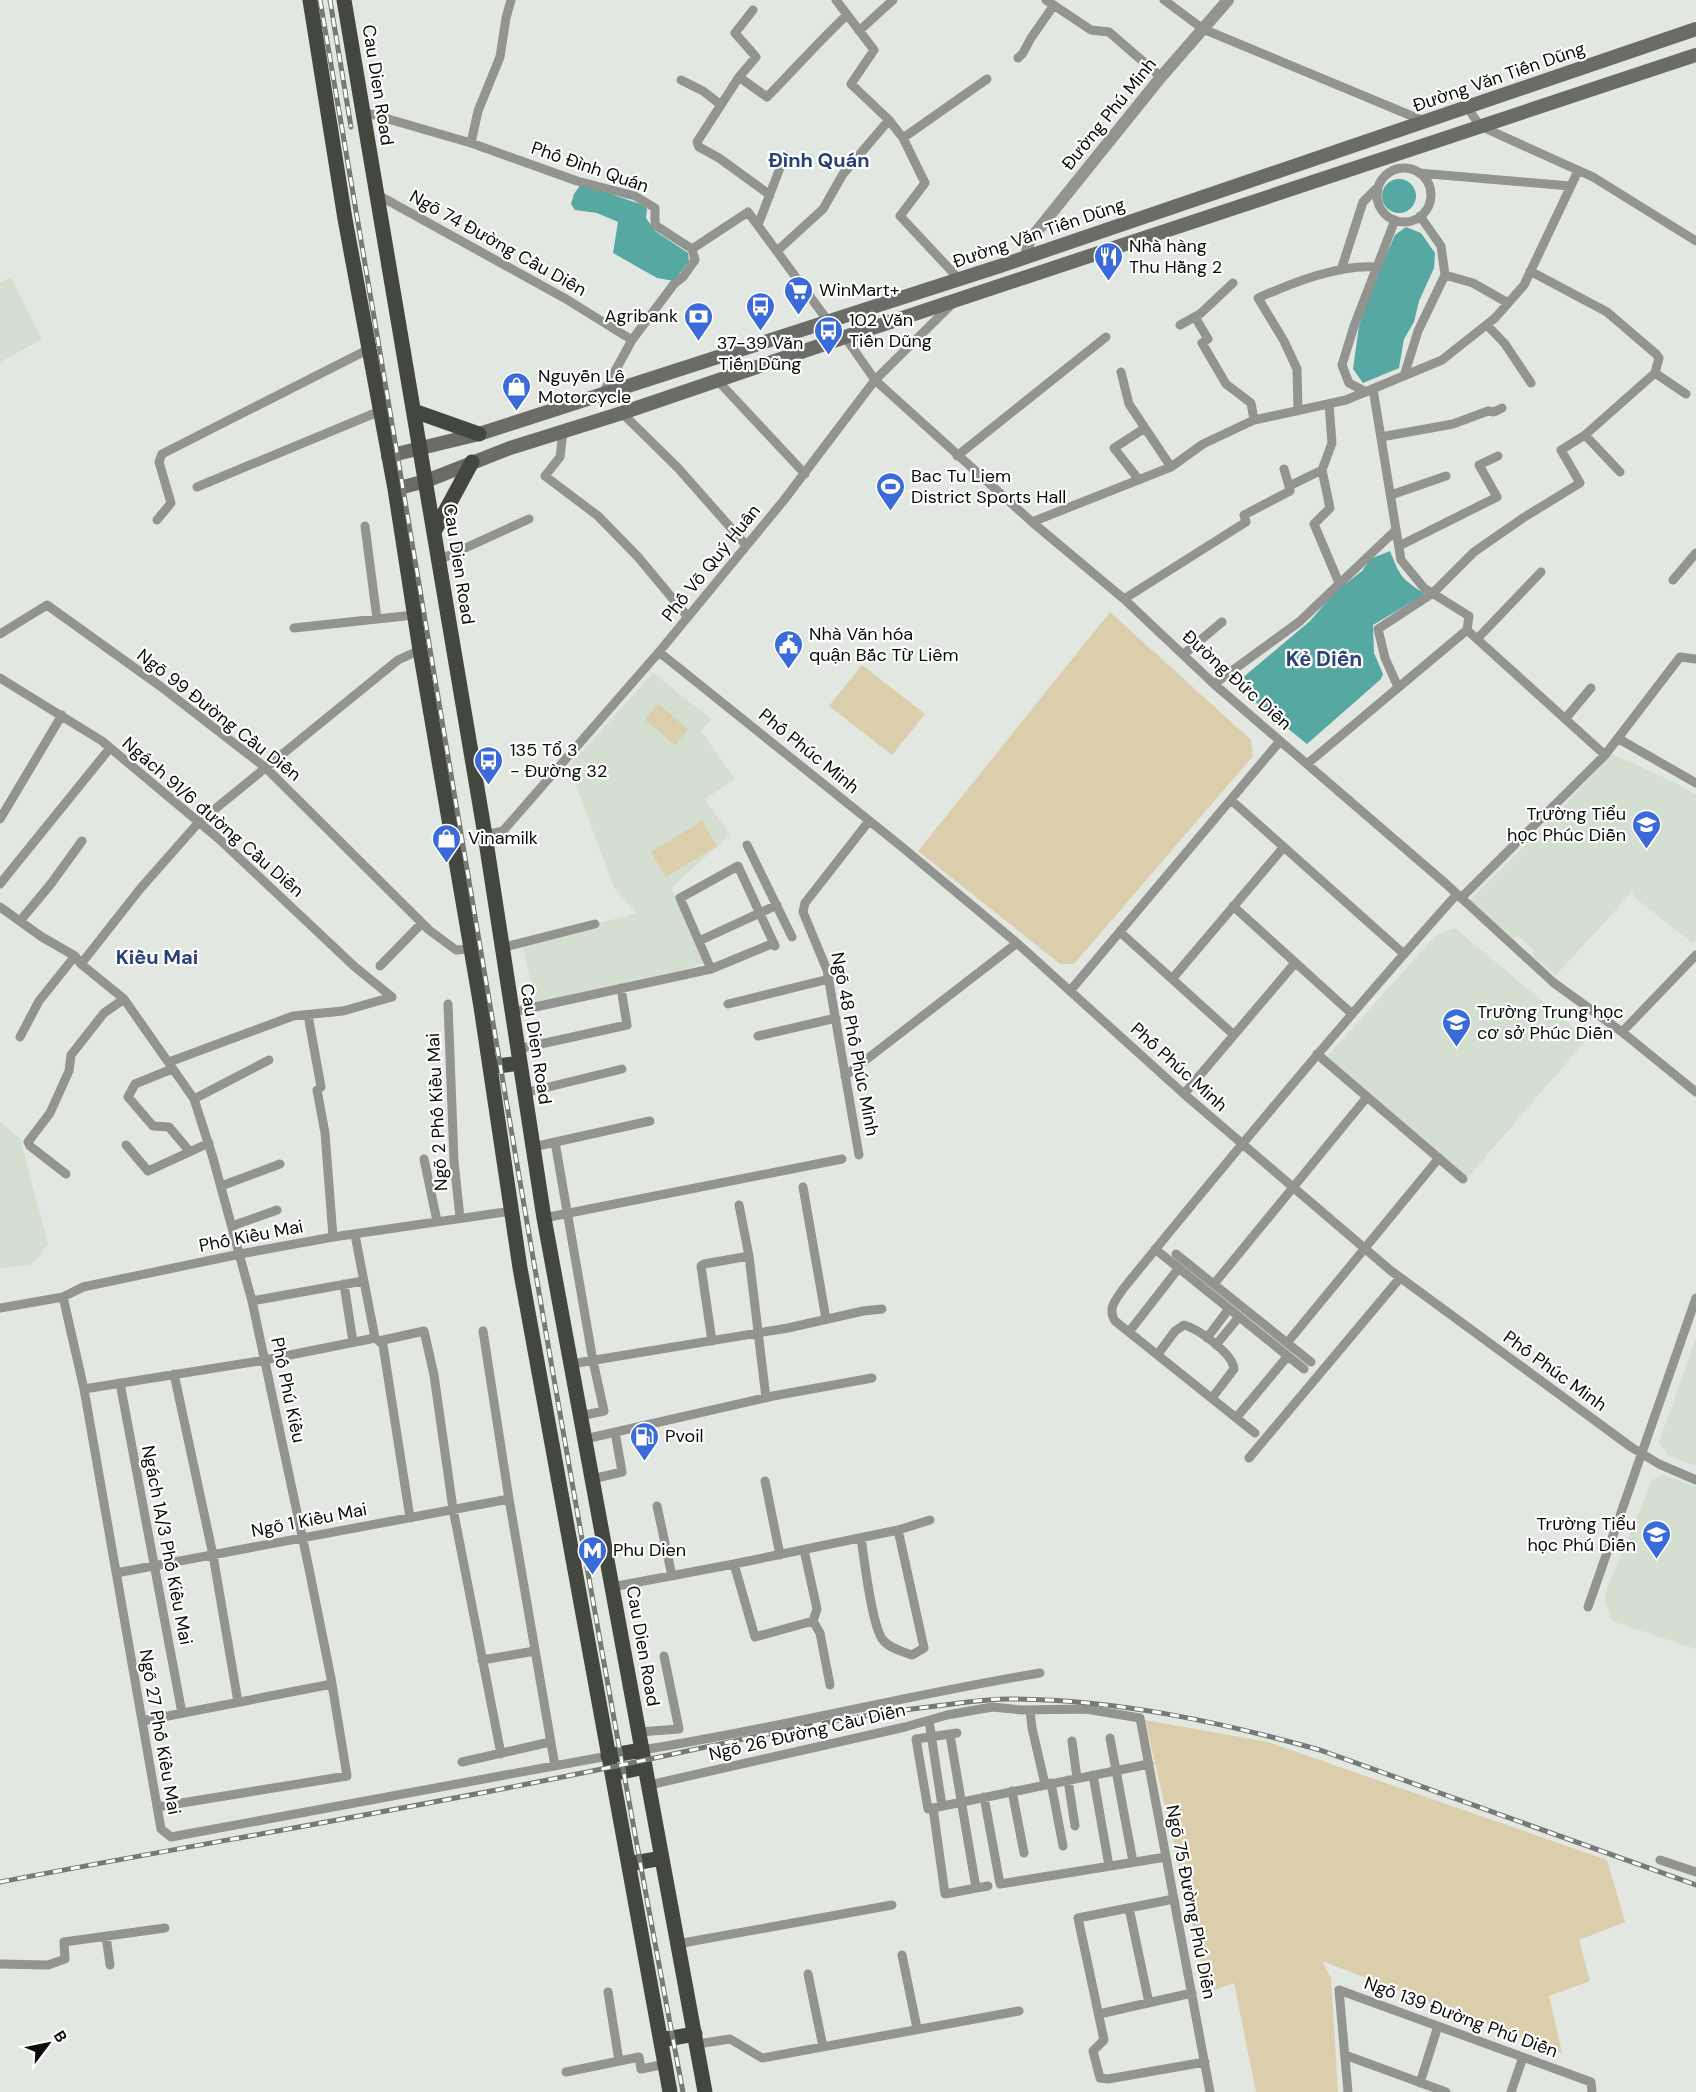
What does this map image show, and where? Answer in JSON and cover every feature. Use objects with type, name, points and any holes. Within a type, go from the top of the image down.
[{"type":"highway","points":[[310,0],[345,219],[395,489],[490,1067],[520,1268],[670,2092]]},
{"type":"highway","name":"Cau Dien Road","points":[[344,0],[485,835],[544,1218],[705,2092]]},
{"type":"highway","points":[[414,411],[479,434]]},
{"type":"highway","points":[[434,532],[472,462]]},
{"type":"highway","points":[[490,1067],[519,1056]]},
{"type":"highway","points":[[608,1756],[642,1750]]},
{"type":"highway","points":[[612,1774],[645,1767]]},
{"type":"highway","points":[[628,1864],[662,1858]]},
{"type":"highway","points":[[661,2040],[696,2039]]},
{"type":"main road","name":"Đường Văn Tiến Dũng","points":[[388,456],[479,434],[959,279],[1696,29]]},
{"type":"main road","name":"Đường Văn Tiến Dũng","points":[[395,489],[426,481],[472,462],[1696,55]]},
{"type":"street","points":[[471,143],[478,111],[500,57],[511,0]]},
{"type":"street","points":[[859,31],[893,0]]},
{"type":"street","points":[[1164,0],[1203,29],[1424,122]]},
{"type":"street","name":"Đường Phú Minh","points":[[1026,256],[1029,241],[1161,77],[1228,0]]},
{"type":"street","points":[[840,2],[874,52],[851,84],[889,120],[903,138],[926,183],[900,216],[959,279]]},
{"type":"street","points":[[1018,58],[1023,53],[1050,3],[1091,30],[1109,32],[1161,77]]},
{"type":"street","points":[[753,10],[735,33],[756,57],[739,76],[698,138],[697,144],[770,195]]},
{"type":"street","points":[[739,76],[767,97],[847,15]]},
{"type":"street","points":[[903,138],[987,79]]},
{"type":"street","points":[[681,80],[703,91],[721,105]]},
{"type":"street","points":[[1467,107],[1480,126],[1593,177],[1695,238]]},
{"type":"street","name":"Phố Đình Quán","points":[[364,114],[371,114],[471,143],[577,181],[635,196],[655,208],[655,225],[692,249]]},
{"type":"street","points":[[777,251],[823,209],[843,174],[889,120]]},
{"type":"street","points":[[1401,168],[1407,150]]},
{"type":"street","points":[[758,225],[785,155]]},
{"type":"street","points":[[1341,270],[1363,202],[1391,171],[1401,168],[1419,173],[1570,186]]},
{"type":"street","points":[[1032,522],[1171,467],[1203,444],[1254,420],[1346,400],[1442,360],[1487,325],[1524,285],[1578,171]]},
{"type":"street","points":[[1378,187],[1377,197],[1386,215],[1395,220],[1412,221],[1428,207],[1431,194],[1427,182],[1419,173]]},
{"type":"street","name":"Ngõ 74 Đường Cầu Diễn","points":[[378,195],[566,299],[632,340]]},
{"type":"street","points":[[602,395],[632,340],[674,284],[683,277],[696,260],[692,249],[748,212],[828,321]]},
{"type":"street","points":[[1404,376],[1418,331],[1445,275],[1441,246],[1420,216]]},
{"type":"street","points":[[1370,391],[1349,383],[1342,365],[1395,220]]},
{"type":"street","points":[[1298,411],[1297,369],[1284,341],[1258,298],[1282,288],[1341,270],[1358,266],[1376,267]]},
{"type":"street","points":[[1398,687],[1385,658],[1378,629],[1433,593],[1474,552],[1580,483],[1561,450],[1585,435],[1655,373],[1659,358],[1656,354],[1607,312],[1530,271]]},
{"type":"street","points":[[1445,275],[1473,283],[1508,303]]},
{"type":"street","points":[[1180,326],[1195,317],[1233,283]]},
{"type":"street","name":"Phố Võ Quý Huân","points":[[485,835],[503,831],[688,617],[804,474],[875,380],[955,301]]},
{"type":"street","points":[[1195,317],[1208,339],[1202,343],[1226,384],[1251,403],[1254,420]]},
{"type":"street","points":[[1487,325],[1505,344],[1531,383]]},
{"type":"street","name":"Đường Đức Diễn","points":[[845,337],[875,380],[957,456],[1124,599],[1214,684],[1459,896],[1554,983],[1622,1032],[1696,1092]]},
{"type":"street","points":[[957,456],[1106,337]]},
{"type":"street","points":[[157,520],[171,503],[159,462],[162,454],[369,350]]},
{"type":"street","points":[[1121,372],[1129,404],[1171,467]]},
{"type":"street","points":[[1655,373],[1686,394]]},
{"type":"street","points":[[718,381],[804,474]]},
{"type":"street","points":[[1307,764],[1467,630],[1469,616],[1424,588],[1401,560],[1381,436],[1370,391]]},
{"type":"street","points":[[1329,404],[1332,443],[1322,470],[1330,508],[1314,524],[1340,584]]},
{"type":"street","points":[[1381,436],[1453,424],[1502,408]]},
{"type":"street","points":[[197,487],[381,411]]},
{"type":"street","points":[[622,413],[678,468],[746,545]]},
{"type":"street","points":[[1139,480],[1114,448],[1145,428]]},
{"type":"street","points":[[563,432],[560,457],[545,477],[598,516],[638,558],[688,617]]},
{"type":"street","points":[[1585,435],[1620,472]]},
{"type":"street","points":[[1399,546],[1497,497],[1479,465],[1498,456]]},
{"type":"street","points":[[1124,599],[1246,522],[1244,515],[1290,491],[1284,469]]},
{"type":"street","points":[[1289,486],[1322,470]]},
{"type":"street","points":[[1391,495],[1446,476]]},
{"type":"street","points":[[439,560],[529,519]]},
{"type":"street","points":[[365,526],[377,619]]},
{"type":"street","points":[[1214,684],[1299,622],[1396,530]]},
{"type":"street","points":[[1673,580],[1696,553]]},
{"type":"street","points":[[1476,639],[1541,572]]},
{"type":"street","name":"Ngõ 99 Đường Cầu Diễn","points":[[0,634],[47,605],[160,686],[266,768],[422,923],[456,950],[470,949]]},
{"type":"street","points":[[294,628],[414,615]]},
{"type":"street","points":[[1184,654],[1222,622]]},
{"type":"street","points":[[1467,630],[1605,755]]},
{"type":"street","points":[[20,1037],[39,1001],[78,960],[198,822],[398,660],[420,650]]},
{"type":"street","name":"Phố Phúc Minh","points":[[659,652],[869,820],[1017,943],[1241,1144],[1400,1278],[1642,1454],[1696,1480]]},
{"type":"street","points":[[1255,1433],[1115,1321],[1111,1314],[1112,1306],[1123,1289],[1241,1144],[1404,954],[1459,896],[1605,755],[1680,657],[1696,659]]},
{"type":"street","name":"Ngách 91/6 đường Cầu Diễn","points":[[0,678],[62,715],[110,748],[198,822],[356,967],[392,997],[343,1011],[308,1015]]},
{"type":"street","points":[[1565,719],[1591,688]]},
{"type":"street","points":[[0,819],[62,715]]},
{"type":"street","points":[[1619,739],[1696,783]]},
{"type":"street","points":[[1070,991],[1280,741]]},
{"type":"street","points":[[0,884],[110,748]]},
{"type":"street","points":[[1231,800],[1404,954]]},
{"type":"street","name":"Ngõ 48 Phố Phúc Minh","points":[[859,1155],[828,969],[804,912],[805,903],[869,820]]},
{"type":"street","points":[[20,921],[82,841]]},
{"type":"street","points":[[747,845],[792,937]]},
{"type":"street","points":[[1172,979],[1283,848]]},
{"type":"street","points":[[512,1012],[711,969],[774,944],[738,866],[680,898],[711,969]]},
{"type":"street","points":[[699,941],[777,905]]},
{"type":"street","points":[[1233,906],[1352,1013]]},
{"type":"street","name":"Phố Phú Kiều","points":[[0,907],[78,960],[124,999],[194,1099],[209,1143],[252,1301],[332,1684],[347,1776],[157,1807]]},
{"type":"street","points":[[380,966],[422,923]]},
{"type":"street","points":[[501,948],[596,924]]},
{"type":"street","points":[[1120,932],[1234,1035]]},
{"type":"street","points":[[845,1076],[1017,943]]},
{"type":"street","points":[[1622,1032],[1696,955]]},
{"type":"street","points":[[1184,1094],[1295,963]]},
{"type":"street","points":[[729,1004],[829,979]]},
{"type":"street","points":[[519,1056],[627,1025],[621,988]]},
{"type":"street","points":[[66,1174],[28,1142],[50,1113],[69,1071],[71,1054],[104,1013],[124,999]]},
{"type":"street","name":"Ngõ 2 Phố Kiều Mai","points":[[448,1004],[454,1161],[460,1218]]},
{"type":"street","points":[[190,1152],[169,1127],[153,1126],[128,1097],[135,1084],[170,1066],[293,1016],[308,1015],[320,1072],[321,1087],[317,1090],[325,1133],[333,1237]]},
{"type":"street","points":[[758,1036],[836,1018]]},
{"type":"street","points":[[1317,1054],[1463,1179]]},
{"type":"street","points":[[194,1099],[269,1060]]},
{"type":"street","points":[[524,1093],[622,1069]]},
{"type":"street","points":[[1214,1284],[1367,1097]]},
{"type":"street","points":[[533,1147],[650,1121]]},
{"type":"street","points":[[555,1142],[592,1361],[604,1411],[580,1416]]},
{"type":"street","points":[[126,1145],[148,1171],[209,1143]]},
{"type":"street","points":[[1287,1343],[1439,1158]]},
{"type":"street","points":[[424,1159],[437,1221]]},
{"type":"street","points":[[544,1218],[842,1159]]},
{"type":"street","points":[[221,1186],[280,1164]]},
{"type":"street","points":[[803,1186],[826,1319]]},
{"type":"street","points":[[739,1205],[749,1256],[766,1398]]},
{"type":"street","points":[[232,1226],[277,1210]]},
{"type":"street","name":"Phố Kiều Mai","points":[[0,1308],[63,1298],[83,1287],[240,1254],[333,1237],[512,1211]]},
{"type":"street","points":[[355,1235],[377,1340],[383,1345],[410,1518]]},
{"type":"street","points":[[1155,1249],[1287,1357],[1307,1365],[1287,1343],[1176,1254]]},
{"type":"street","points":[[712,1341],[701,1266],[749,1256]]},
{"type":"street","points":[[1129,1332],[1178,1269]]},
{"type":"street","points":[[1249,1458],[1400,1278]]},
{"type":"street","points":[[252,1301],[363,1281]]},
{"type":"street","points":[[344,1284],[353,1342]]},
{"type":"street","name":"Ngõ 27 Phố Kiều Mai","points":[[63,1298],[84,1389],[160,1829],[171,1837],[608,1756]]},
{"type":"street","points":[[1588,1607],[1696,1298]]},
{"type":"street","points":[[571,1364],[758,1333],[882,1309]]},
{"type":"street","points":[[1207,1338],[1228,1310]]},
{"type":"street","points":[[1216,1345],[1238,1318]]},
{"type":"street","points":[[1158,1354],[1175,1331],[1184,1325],[1216,1345],[1230,1357],[1234,1369],[1212,1398]]},
{"type":"street","points":[[84,1389],[265,1360],[353,1342],[424,1331],[434,1375],[453,1509],[501,1754]]},
{"type":"street","points":[[483,1331],[555,1766]]},
{"type":"street","points":[[1236,1418],[1287,1357]]},
{"type":"street","points":[[174,1374],[213,1555],[238,1702]]},
{"type":"street","points":[[585,1439],[766,1398],[872,1378]]},
{"type":"street","name":"Ngách 1A/3 Phố Kiều Mai","points":[[120,1383],[182,1713]]},
{"type":"street","points":[[592,1479],[622,1472],[615,1432]]},
{"type":"street","points":[[765,1481],[780,1555]]},
{"type":"street","name":"Ngõ 1 Kiều Mai","points":[[116,1573],[509,1499]]},
{"type":"street","points":[[657,1506],[672,1576]]},
{"type":"street","points":[[612,1587],[861,1538],[930,1520]]},
{"type":"street","points":[[861,1538],[876,1623],[883,1641],[897,1650],[912,1655],[924,1648],[898,1530]]},
{"type":"street","points":[[804,1550],[818,1609],[813,1621]]},
{"type":"street","points":[[734,1564],[755,1637],[813,1621]]},
{"type":"street","points":[[813,1621],[820,1633],[830,1685]]},
{"type":"street","points":[[482,1660],[535,1651]]},
{"type":"street","points":[[639,1732],[679,1729],[664,1656]]},
{"type":"street","points":[[642,1750],[710,1740],[1040,1673]]},
{"type":"street","points":[[142,1721],[332,1684]]},
{"type":"street","points":[[929,1721],[947,1715],[992,1707],[1030,1710],[1032,1728],[1063,1846]]},
{"type":"street","name":"Ngõ 75 Đường Phú Diễn","points":[[1030,1710],[1086,1708],[1140,1718],[1210,2092]]},
{"type":"street","name":"Ngõ 26 Đường Cầu Diễn","points":[[649,1785],[929,1721],[937,1807]]},
{"type":"street","points":[[976,1888],[963,1802],[954,1734],[916,1739],[928,1809],[963,1802],[1012,1791],[1149,1764]]},
{"type":"street","points":[[1110,1738],[1133,1862]]},
{"type":"street","points":[[1072,1741],[1075,1827]]},
{"type":"street","points":[[462,1762],[550,1742]]},
{"type":"street","points":[[1093,1775],[1109,1866]]},
{"type":"street","points":[[1012,1791],[1024,1853]]},
{"type":"street","points":[[984,1797],[1000,1884],[1166,1857]]},
{"type":"street","points":[[937,1807],[945,1894],[988,1886]]},
{"type":"street","points":[[1660,1860],[1696,1872]]},
{"type":"street","points":[[1174,1899],[1078,1918],[1104,2040],[1093,2051],[1100,2078],[1108,2079],[1205,2062]]},
{"type":"street","points":[[677,1944],[892,1905]]},
{"type":"street","points":[[1129,1908],[1149,2003]]},
{"type":"street","points":[[0,1964],[48,1965],[65,1959],[64,1942],[165,1928]]},
{"type":"street","points":[[106,1936],[110,1965]]},
{"type":"street","points":[[902,1955],[917,2028]]},
{"type":"street","points":[[808,1974],[823,2047]]},
{"type":"street","name":"Ngõ 139 Đường Phú Diễn","points":[[1348,2092],[1339,1990],[1591,2082],[1592,2092]]},
{"type":"street","points":[[608,1992],[619,2061]]},
{"type":"street","points":[[1099,2014],[1192,1993]]},
{"type":"street","points":[[696,2039],[730,2039],[762,2058],[1019,2011]]},
{"type":"street","points":[[1420,2083],[1438,2026]]},
{"type":"street","points":[[1345,2055],[1446,2092]]},
{"type":"street","points":[[566,2072],[639,2057],[641,2069],[665,2064]]},
{"type":"street","points":[[1511,2092],[1523,2057]]},
{"type":"shaded area","points":[[11,277],[42,339],[0,362],[0,283]]},
{"type":"shaded area","points":[[1110,612],[1251,740],[1253,756],[1074,964],[1060,964],[918,851]]},
{"type":"shaded area","points":[[862,665],[925,714],[892,755],[829,706]]},
{"type":"shaded area","points":[[653,673],[711,719],[701,731],[735,779],[705,799],[730,835],[671,888],[706,962],[690,968],[536,1003],[522,944],[637,913],[614,888],[569,766]]},
{"type":"shaded area","points":[[658,704],[688,729],[675,745],[645,720]]},
{"type":"shaded area","points":[[1612,754],[1676,783],[1696,795],[1696,940],[1693,943],[1635,898],[1632,892],[1556,975],[1534,957],[1533,949],[1519,937],[1512,938],[1469,901],[1563,807]]},
{"type":"shaded area","points":[[702,821],[717,846],[666,877],[651,852]]},
{"type":"shaded area","name":"Trường Trung học cơ sở Phúc Diễn","points":[[1455,928],[1587,1039],[1468,1177],[1326,1058],[1436,935]]},
{"type":"shaded area","points":[[0,1122],[20,1138],[48,1244],[32,1264],[0,1269]]},
{"type":"shaded area","points":[[1696,1338],[1696,1466],[1668,1455],[1659,1442]]},
{"type":"shaded area","name":"Trường Tiểu học Phú Diễn","points":[[1664,1475],[1696,1487],[1696,1649],[1612,1621],[1605,1600],[1607,1589],[1652,1480]]},
{"type":"shaded area","points":[[1145,1720],[1268,1742],[1607,1860],[1625,1922],[1579,1940],[1590,1981],[1549,1996],[1562,2053],[1322,1961],[1331,1978],[1338,2092],[1256,2092],[1234,1983],[1208,1992]]},
{"type":"water","points":[[1399,179],[1411,184],[1416,196],[1411,208],[1399,213],[1387,208],[1382,196],[1387,184]]},
{"type":"water","points":[[581,184],[643,205],[647,209],[646,218],[655,231],[688,253],[689,261],[674,281],[657,278],[613,253],[618,222],[597,213],[575,210],[571,204]]},
{"type":"water","points":[[1406,227],[1421,233],[1435,253],[1434,268],[1419,301],[1414,322],[1404,339],[1399,368],[1363,383],[1353,369],[1359,326],[1372,287],[1395,235]]},
{"type":"water","points":[[1390,551],[1403,577],[1425,594],[1373,625],[1374,653],[1383,674],[1381,679],[1307,744],[1234,685],[1310,621],[1334,593],[1362,571],[1370,559]]},
{"type":"railway","points":[[320,0],[587,1570],[683,2092]]},
{"type":"railway","points":[[330,0],[351,127]]},
{"type":"railway","points":[[0,1882],[448,1799],[844,1719],[1004,1699],[1092,1703],[1169,1714],[1245,1730],[1320,1750],[1696,1885]]},
{"type":"place","name":"Nhà hàng Thu Hằng 2","points":[[1108,282]]},
{"type":"place","name":"WinMart+","points":[[798,316]]},
{"type":"place","name":"37-39 Văn Tiến Dũng","points":[[760,332]]},
{"type":"place","name":"Agribank","points":[[699,342]]},
{"type":"place","name":"102 Văn Tiến Dũng","points":[[828,356]]},
{"type":"place","name":"Nguyễn Lê Motorcycle","points":[[517,412]]},
{"type":"place","name":"Bac Tu Liem District Sports Hall","points":[[890,512]]},
{"type":"place","name":"Nhà Văn hóa quận Bắc Từ Liêm","points":[[788,670]]},
{"type":"place","name":"135 Tổ 3 - Đường 32","points":[[489,786]]},
{"type":"place","name":"Trường Tiểu học Phúc Diễn","points":[[1647,850]]},
{"type":"place","name":"Vinamilk","points":[[447,864]]},
{"type":"place","name":"Trường Trung học cơ sở Phúc Diễn","points":[[1456,1048]]},
{"type":"place","name":"Pvoil","points":[[644,1462]]},
{"type":"place","name":"Trường Tiểu học Phú Diễn","points":[[1657,1560]]},
{"type":"place","name":"Phu Dien","points":[[592,1576]]},
{"type":"district","name":"Đình Quán","points":[[819,160]]},
{"type":"district","name":"Kẻ Diễn","points":[[1324,659]]},
{"type":"district","name":"Kiều Mai","points":[[157,957]]}]
